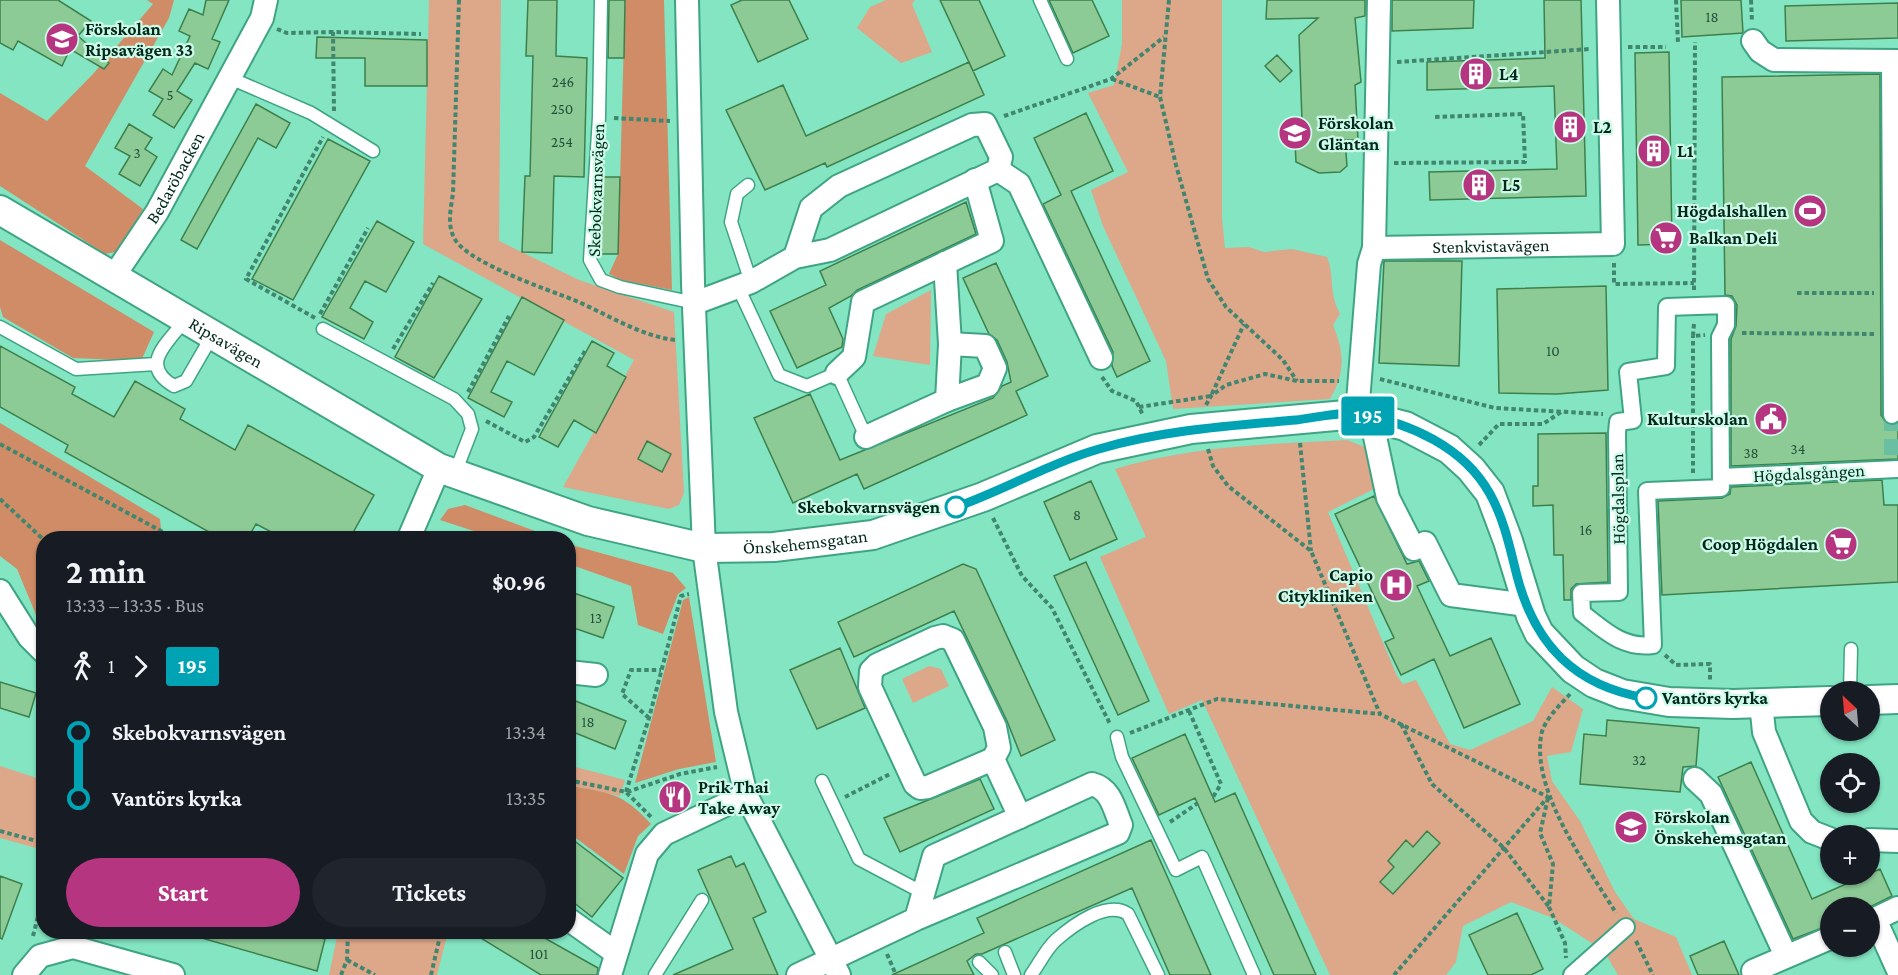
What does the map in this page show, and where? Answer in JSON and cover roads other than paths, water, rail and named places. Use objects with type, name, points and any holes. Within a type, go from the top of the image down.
[{"type":"street","points":[[687,0],[704,548],[726,712],[747,795],[834,967]]},
{"type":"street","points":[[1379,0],[1374,248],[1369,264],[1357,414],[1374,432],[1388,498],[1414,549],[1425,543],[1451,595],[1527,606]]},
{"type":"street","name":"Stenkvistavägen","points":[[1374,248],[1613,243],[1608,0]]},
{"type":"street","name":"Bedaröbacken","points":[[114,276],[157,212],[230,78],[263,11]]},
{"type":"street","points":[[1753,41],[1760,51],[1774,60],[1894,62],[1889,334],[1895,358],[1892,415]]},
{"type":"street","points":[[795,257],[811,208],[839,186],[972,124],[986,124],[1001,157],[998,170]]},
{"type":"street","points":[[695,303],[744,284],[795,257],[830,250],[998,170]]},
{"type":"street","points":[[998,170],[1019,184],[1101,358]]},
{"type":"street","points":[[837,374],[854,357],[863,302],[992,241],[975,180]]},
{"type":"street","name":"Ripsavägen","points":[[0,210],[212,336],[447,471],[588,521],[704,548]]},
{"type":"street","points":[[945,263],[950,344],[947,400]]},
{"type":"street","name":"Högdalsplan","points":[[1726,305],[1726,325],[1722,333],[1721,477],[1721,488],[1647,491],[1653,645],[1636,648],[1610,634],[1582,613],[1581,593],[1619,592],[1618,422],[1634,420],[1628,372],[1666,366],[1667,307],[1726,305]]},
{"type":"street","points":[[866,437],[947,400],[988,385],[995,368],[985,346],[950,344]]},
{"type":"street","name":"Önskehemsgatan","points":[[704,548],[784,546],[873,535],[983,497],[1097,449],[1191,429],[1357,414],[1405,426],[1428,436],[1449,449],[1471,469],[1490,493],[1500,516],[1527,606],[1539,633],[1552,649],[1594,683],[1622,694],[1669,702],[1820,701]]},
{"type":"street","name":"Högdalsgången","points":[[1721,477],[1898,469]]},
{"type":"street","points":[[413,531],[447,471]]},
{"type":"street","points":[[0,591],[29,637],[36,644]]},
{"type":"street","points":[[943,636],[953,640],[995,727],[999,748],[993,759],[928,788],[920,788],[915,784],[870,687],[872,671],[877,665],[943,636]]},
{"type":"street","points":[[576,673],[596,675]]},
{"type":"street","points":[[1880,700],[1898,699]]},
{"type":"street","points":[[1761,703],[1764,732],[1801,821],[1812,832],[1820,835]]},
{"type":"street","points":[[993,759],[1020,817]]},
{"type":"street","points":[[1695,779],[1711,794],[1786,956]]},
{"type":"street","points":[[798,975],[834,967],[916,919],[1118,833],[1121,825],[1110,796],[1102,786],[1092,784],[934,856],[916,919]]},
{"type":"street","points":[[576,927],[613,964],[647,854],[664,834],[747,795]]},
{"type":"street","points":[[1880,840],[1898,841]]},
{"type":"street","points":[[1880,916],[1898,908]]},
{"type":"street","points":[[1569,970],[1626,927]]},
{"type":"street","points":[[1880,935],[1898,970]]},
{"type":"street","points":[[1754,973],[1786,956],[1820,942]]},
{"type":"street","points":[[24,975],[40,956],[73,947],[173,975]]},
{"type":"lane","name":"Skebokvarnsvägen","points":[[601,0],[598,117],[590,260],[601,280],[620,287],[695,303]]},
{"type":"lane","points":[[1040,0],[1067,59]]},
{"type":"lane","points":[[230,78],[311,113],[374,151]]},
{"type":"lane","points":[[748,186],[737,194],[731,222],[744,284],[779,375],[807,386],[837,374],[866,437]]},
{"type":"lane","points":[[185,320],[156,357],[156,364],[163,379],[174,386],[186,381],[212,336]]},
{"type":"lane","points":[[0,327],[76,369],[156,364]]},
{"type":"lane","points":[[323,329],[454,399],[464,410],[472,429],[447,471]]},
{"type":"lane","points":[[1850,681],[1851,649]]},
{"type":"lane","points":[[1117,737],[1122,757],[1176,870],[1202,857],[1254,975]]},
{"type":"lane","points":[[822,781],[860,859],[914,888],[925,891]]},
{"type":"lane","points":[[655,975],[702,900]]},
{"type":"lane","points":[[1031,975],[1055,941],[1088,918],[1112,908],[1121,909],[1128,914],[1158,975]]},
{"type":"lane","points":[[1005,952],[1014,975]]},
{"type":"lane","points":[[979,962],[992,975]]},
{"type":"tunnel","points":[[1892,415],[1892,469]]},
{"type":"place","name":"Förskolan Ripsavägen 33","points":[[62,39]]},
{"type":"place","name":"L4","points":[[1476,74]]},
{"type":"place","name":"L2","points":[[1570,127]]},
{"type":"place","name":"Förskolan Gläntan","points":[[1295,133]]},
{"type":"place","name":"L1","points":[[1654,151]]},
{"type":"place","name":"L5","points":[[1479,185]]},
{"type":"place","name":"Högdalshallen","points":[[1810,211]]},
{"type":"place","name":"Balkan Deli","points":[[1666,238]]},
{"type":"place","name":"Kulturskolan","points":[[1771,419]]},
{"type":"place","name":"Skebokvarnsvägen","points":[[956,507]]},
{"type":"place","name":"Coop Högdalen","points":[[1841,544]]},
{"type":"place","name":"Capio Citykliniken","points":[[1396,585]]},
{"type":"place","name":"Vantörs kyrka","points":[[1646,698]]},
{"type":"place","name":"Prik Thai Take Away","points":[[675,797]]},
{"type":"place","name":"Förskolan Önskehemsgatan","points":[[1631,827]]}]
